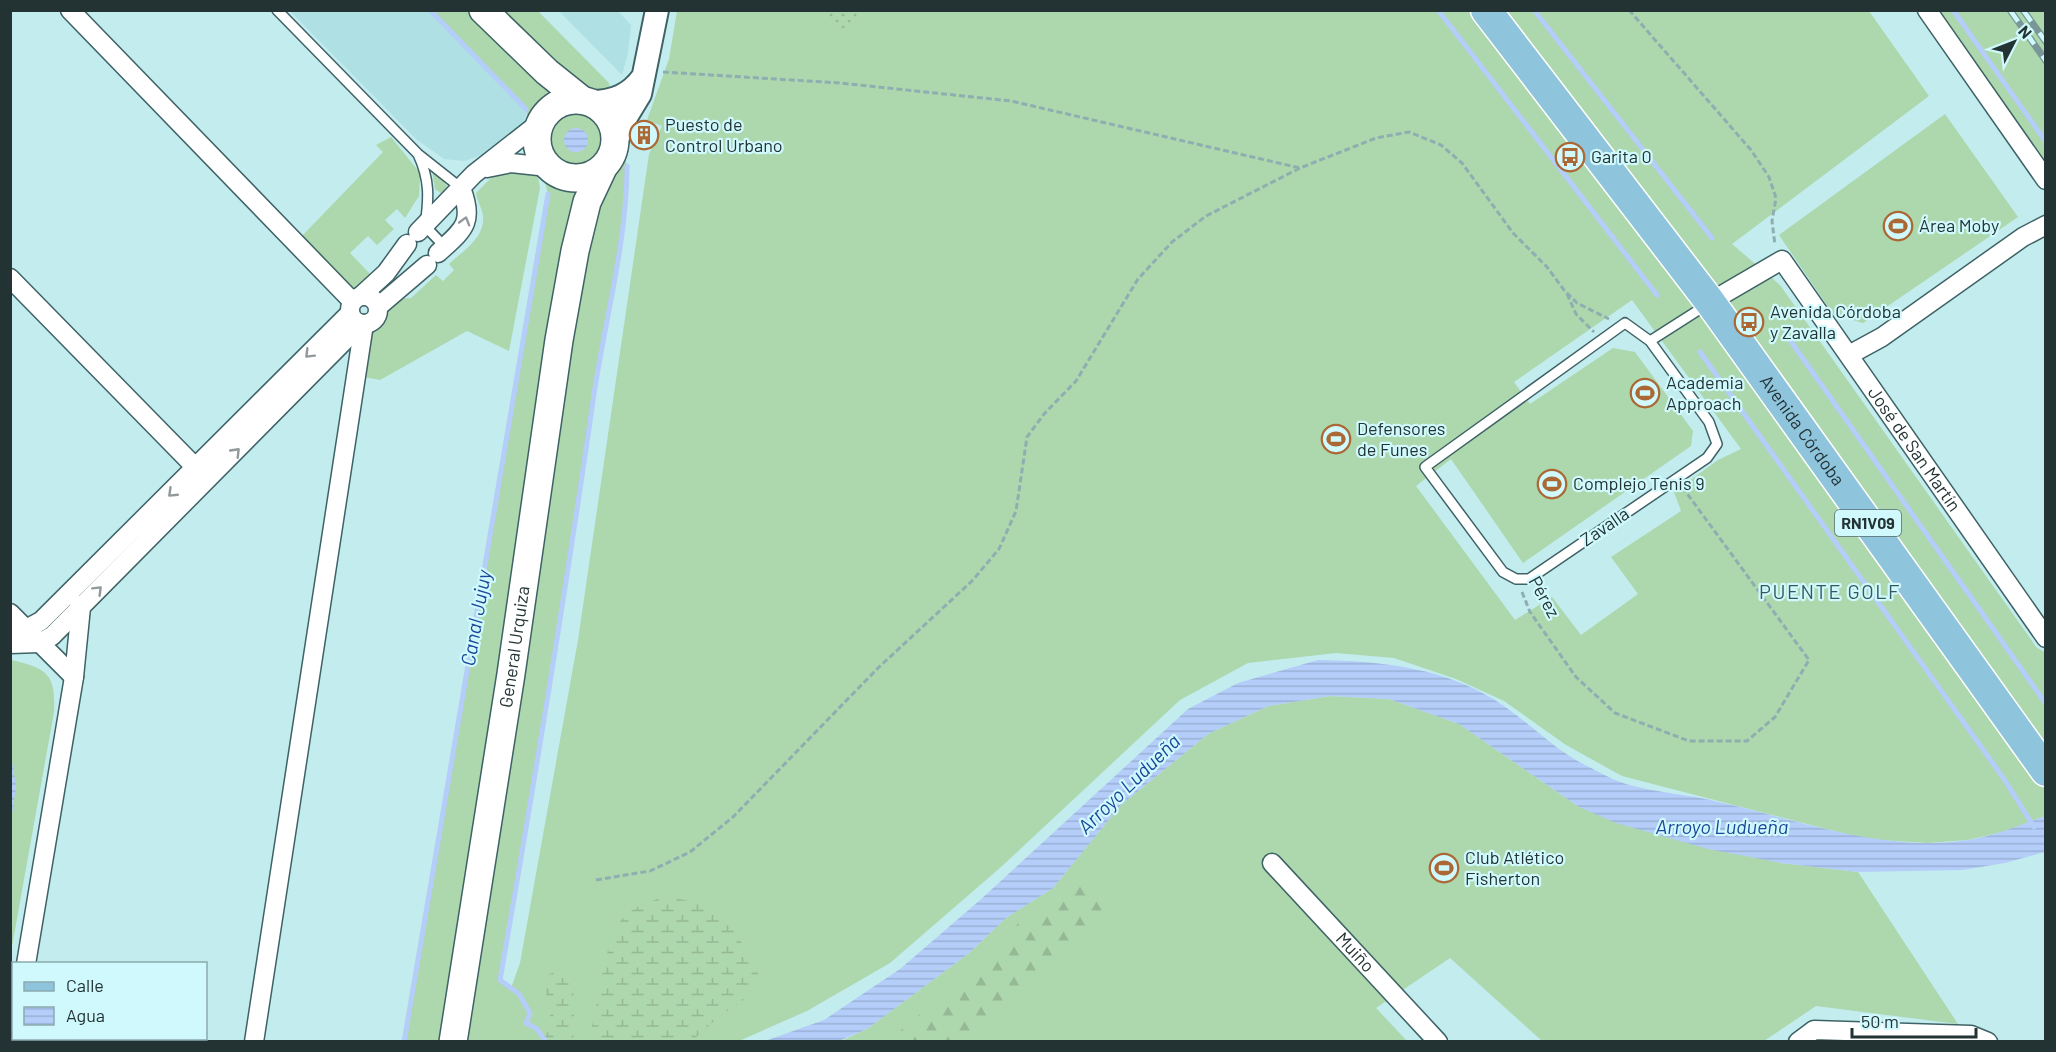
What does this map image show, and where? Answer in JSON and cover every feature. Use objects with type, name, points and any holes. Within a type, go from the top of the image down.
[{"type":"main road","points":[[483,10],[515,42],[611,120],[615,132],[609,157],[582,178],[553,171],[537,146],[544,97],[539,81],[515,42]]},
{"type":"main road","name":"Avenida Córdoba","points":[[1486,10],[1710,302],[2046,771]]},
{"type":"main road","points":[[541,120],[561,102],[587,101]]},
{"type":"main road","name":"General Urquiza","points":[[453,1041],[575,251],[591,190],[609,157]]},
{"type":"main road","name":"General Urquiza","points":[[553,171],[572,210],[575,251]]},
{"type":"street","points":[[70,10],[358,311],[376,319],[378,306],[462,231],[467,221],[467,203],[461,188]]},
{"type":"street","name":"General Urquiza","points":[[609,157],[623,122],[640,94],[657,10]]},
{"type":"street","points":[[1927,10],[2046,180]]},
{"type":"street","points":[[587,101],[616,99],[637,86],[645,73]]},
{"type":"street","points":[[10,644],[39,643],[52,636],[358,311],[373,287],[417,234],[474,174],[541,120]]},
{"type":"street","points":[[474,174],[511,163],[553,171]]},
{"type":"street","points":[[1849,355],[1882,338],[2023,237],[2046,225]]},
{"type":"street","points":[[1710,302],[1782,260]]},
{"type":"street","name":"José de San Martín","points":[[1782,260],[2046,638]]},
{"type":"street","points":[[394,262],[410,279]]},
{"type":"street","points":[[10,278],[203,474]]},
{"type":"street","points":[[254,1041],[358,311]]},
{"type":"street","points":[[18,629],[41,621],[203,474]]},
{"type":"street","points":[[26,962],[74,677],[81,607],[69,594]]},
{"type":"street","points":[[10,614],[18,629],[39,643],[74,677]]},
{"type":"street","name":"Muiño","points":[[1272,863],[1438,1041]]},
{"type":"street","points":[[1798,1041],[1818,1036],[1980,1038]]},
{"type":"lane","points":[[277,10],[418,154],[461,188]]},
{"type":"lane","points":[[418,154],[426,172],[429,188],[417,234],[437,255]]},
{"type":"lane","points":[[1610,334],[1625,323],[1650,341],[1710,302]]},
{"type":"lane","name":"Pérez","points":[[1516,579],[1503,572],[1425,467],[1610,334]]},
{"type":"lane","name":"Zavalla","points":[[1516,579],[1529,579],[1707,458],[1717,444],[1709,422],[1650,341]]},
{"type":"path","points":[[1629,10],[1751,150],[1769,177],[1776,198],[1772,220],[1773,241],[1782,260]]},
{"type":"path","points":[[645,73],[840,83],[1011,101],[1300,168]]},
{"type":"path","points":[[596,880],[651,871],[690,852],[733,817],[878,668],[972,581],[999,549],[1016,511],[1027,437],[1044,414],[1076,381],[1138,279],[1172,242],[1206,216],[1300,168],[1376,138],[1409,132],[1441,145],[1462,163],[1513,233],[1547,267],[1564,290],[1585,326],[1595,333],[1610,334]]},
{"type":"path","points":[[1564,290],[1593,312],[1625,323]]},
{"type":"path","name":"Pérez","points":[[1516,579],[1530,612],[1576,678],[1615,713],[1689,741],[1747,741],[1775,717],[1809,660],[1677,479]]},
{"type":"shaded area","points":[[290,11],[441,11],[531,101],[522,127],[481,155],[465,161],[444,159],[416,139]]},
{"type":"shaded area","points":[[559,11],[618,11],[631,25],[628,53],[622,75]]},
{"type":"green space","points":[[862,10],[1869,11],[1929,96],[1732,244],[1780,285],[2037,648],[2045,652],[2045,816],[2006,831],[1968,840],[1927,843],[1865,839],[1622,776],[1566,745],[1504,701],[1456,679],[1394,658],[1336,653],[1248,663],[1180,700],[1001,867],[890,963],[807,1011],[739,1041],[404,1042],[548,194],[526,109],[430,11],[538,11],[609,83],[627,166],[627,198],[601,349],[564,604],[500,980],[511,988],[520,963],[578,640],[649,154],[662,126],[647,120],[669,59],[677,11],[818,11],[840,32]],"holes":[[[1632,300],[1741,449],[1718,460],[1674,492],[1681,511],[1611,557],[1638,594],[1581,635],[1552,597],[1515,620],[1416,486],[1451,459],[1523,563],[1691,446],[1693,431],[1635,352],[1613,348],[1530,404],[1514,382]]]},
{"type":"green space","points":[[818,11],[862,11],[840,33]]},
{"type":"green space","points":[[1927,11],[2045,11],[2045,180]]},
{"type":"green space","name":"Área Moby","points":[[1945,114],[2018,217],[1863,323],[1833,314],[1779,235]]},
{"type":"green space","points":[[391,137],[420,173],[419,196],[405,218],[397,209],[385,220],[394,229],[377,245],[368,236],[350,253],[371,275],[370,279],[359,287],[350,287],[301,237],[383,152],[376,145]]},
{"type":"green space","points":[[432,170],[447,186],[442,194],[435,189]]},
{"type":"green space","points":[[505,170],[531,172],[538,177],[540,188],[509,351],[467,331],[380,380],[364,377],[369,336],[387,318],[390,303],[395,299],[411,298],[436,275],[443,281],[454,270],[449,264],[472,243],[483,224],[476,193],[492,177]]},
{"type":"green space","points":[[11,660],[33,666],[46,674],[53,689],[54,712],[11,952]]},
{"type":"green space","name":"Club Atlético Fisherton","points":[[1330,696],[1389,699],[1459,724],[1579,807],[1781,863],[1858,872],[1958,1024],[1816,1006],[1764,1041],[1542,1041],[1450,958],[1376,1008],[1407,1041],[839,1042],[867,1029],[969,953],[1006,918],[1053,888],[1121,805],[1208,734],[1268,706]]},
{"type":"green space","points":[[1076,884],[1093,891],[1107,909],[1102,921],[1035,973],[1024,989],[988,1013],[968,1041],[888,1041],[920,1014],[950,998],[1022,919]]},
{"type":"green space","points":[[668,896],[708,906],[737,934],[760,978],[756,991],[715,1020],[692,1041],[588,1041],[605,960],[615,930],[632,910]]},
{"type":"green space","points":[[555,972],[564,977],[573,992],[574,1041],[541,1041],[552,1026],[543,976]]},
{"type":"water","points":[[576,128],[585,131],[588,140],[585,149],[576,152],[567,149],[564,140],[567,131]]},
{"type":"water","name":"Arroyo Ludueña","points":[[1318,660],[1391,665],[1415,669],[1461,683],[1504,706],[1577,761],[1616,780],[1637,787],[1707,799],[1842,833],[1906,842],[1937,843],[1968,840],[2007,830],[2045,816],[2045,852],[2005,863],[1962,870],[1858,872],[1781,863],[1708,849],[1616,823],[1579,807],[1459,724],[1389,699],[1330,696],[1268,706],[1208,734],[1121,805],[1053,888],[1006,918],[969,953],[867,1029],[839,1041],[765,1041],[824,1020],[900,969],[979,901],[1188,709],[1238,683]]},
{"type":"water","points":[[11,754],[16,787],[11,821]]},
{"type":"waterway","name":"Canal Jujuy","points":[[430,10],[526,109]]},
{"type":"waterway","points":[[1438,10],[1657,295]]},
{"type":"waterway","points":[[1534,10],[1712,238]]},
{"type":"waterway","points":[[1953,10],[2046,142]]},
{"type":"waterway","points":[[546,1042],[537,1029],[526,1023],[530,1013],[519,994],[500,980],[619,252],[627,166]]},
{"type":"waterway","name":"Canal Jujuy","points":[[404,1042],[548,194]]},
{"type":"waterway","points":[[1785,333],[2046,704]]},
{"type":"waterway","points":[[1700,352],[2004,779],[2034,827]]},
{"type":"railway","points":[[2010,10],[2046,61]]},
{"type":"railway","points":[[2023,10],[2046,42]]},
{"type":"place","name":"Puesto de Control Urbano","points":[[644,135]]},
{"type":"place","name":"Garita 0","points":[[1570,157]]},
{"type":"place","name":"Área Moby","points":[[1898,226]]},
{"type":"place","name":"Avenida Córdoba y Zavalla","points":[[1749,322]]},
{"type":"place","name":"Academia Approach","points":[[1645,393]]},
{"type":"place","name":"Defensores de Funes","points":[[1336,439]]},
{"type":"place","name":"Complejo Tenis 9","points":[[1552,484]]},
{"type":"place","name":"Club Atlético Fisherton","points":[[1444,868]]},
{"type":"district","name":"PUENTE GOLF","points":[[1830,592]]}]
